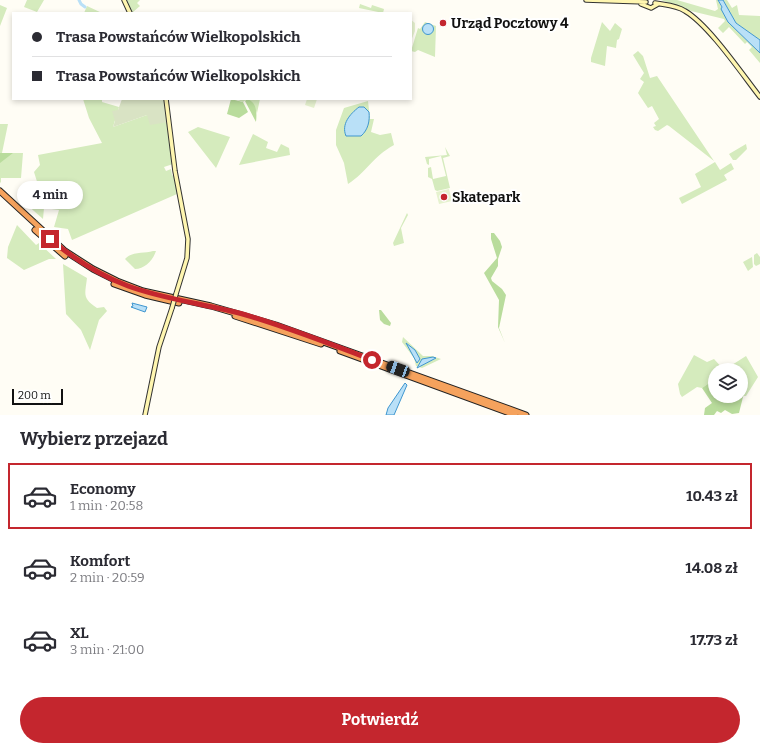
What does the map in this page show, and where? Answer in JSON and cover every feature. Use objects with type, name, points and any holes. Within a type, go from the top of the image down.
[{"type":"highway","points":[[0,191],[46,240],[72,261],[121,287],[145,295],[216,311],[274,328],[515,415]]},
{"type":"highway","points":[[0,196],[14,207]]},
{"type":"highway","points":[[19,212],[76,259],[122,284],[276,324],[526,415]]},
{"type":"street","points":[[124,0],[130,12]]},
{"type":"street","points":[[586,0],[638,3],[646,2],[651,8],[655,3],[679,8],[694,18],[723,50],[760,97]]},
{"type":"street","points":[[145,415],[164,332],[187,258],[188,235],[174,171],[166,100]]},
{"type":"green space","points":[[27,0],[44,0],[37,12],[24,7]]},
{"type":"green space","points":[[125,0],[140,0],[137,3],[140,6],[133,12],[129,11]]},
{"type":"green space","points":[[661,0],[677,0],[715,11],[718,9],[716,0],[718,0],[728,22],[760,53],[760,63],[749,50],[752,47],[747,42],[745,44],[729,27],[723,33],[718,28],[725,21],[724,19],[691,11]]},
{"type":"green space","points":[[723,0],[727,0],[732,8],[737,5],[739,15],[760,16],[760,40],[736,23]]},
{"type":"green space","points":[[360,4],[371,8],[372,5],[384,9],[383,12],[378,12],[359,8]]},
{"type":"green space","points":[[0,5],[7,8],[0,26]]},
{"type":"green space","points":[[87,6],[100,12],[84,12]]},
{"type":"green space","points":[[412,21],[415,23],[415,31],[412,38]]},
{"type":"green space","points":[[425,22],[436,26],[435,57],[418,50],[415,52],[412,51],[418,28],[420,29]]},
{"type":"green space","points":[[602,22],[610,31],[615,23],[622,29],[619,39],[617,40],[616,48],[607,46],[605,66],[591,62]]},
{"type":"green space","points":[[638,51],[643,56],[650,78],[657,76],[714,161],[669,126],[667,125],[658,131],[655,130],[653,127],[656,126],[654,123],[659,119],[652,106],[648,108],[638,93],[644,82],[640,79],[644,73],[633,55]]},
{"type":"green space","points":[[83,100],[102,100],[102,102],[119,107],[113,127],[147,115],[168,122],[173,164],[164,167],[166,171],[171,169],[172,175],[174,176],[177,194],[72,240],[68,229],[54,227],[59,210],[44,208],[43,219],[25,203],[38,203],[39,188],[34,172],[40,165],[38,155],[102,143],[89,118]]},
{"type":"green space","points":[[122,100],[164,100],[168,122],[150,125],[147,115],[113,127],[115,121],[112,111],[118,110]]},
{"type":"green space","points":[[231,100],[243,102],[248,112],[239,118],[227,114]]},
{"type":"green space","points":[[248,100],[260,100],[257,113],[254,106]]},
{"type":"green space","points":[[250,100],[255,105],[256,122],[245,101]]},
{"type":"green space","points":[[307,100],[317,100],[314,108],[305,105]]},
{"type":"green space","points":[[368,101],[370,119],[374,119],[371,132],[380,135],[391,133],[394,145],[380,154],[360,175],[348,184],[344,163],[336,145],[336,130],[344,108]]},
{"type":"green space","points":[[0,124],[8,124],[2,153],[23,153],[21,178],[1,178],[1,183],[0,182]]},
{"type":"green space","points":[[198,127],[230,137],[216,168],[188,132]]},
{"type":"green space","points":[[253,134],[268,142],[266,148],[277,152],[281,144],[289,148],[290,155],[239,165]]},
{"type":"green space","points":[[746,144],[747,149],[736,160],[733,160],[729,154]]},
{"type":"green space","points":[[445,147],[450,156],[443,158],[450,188],[437,191],[435,190],[432,179],[428,177],[428,168],[431,167],[433,179],[446,176],[441,156],[429,159],[429,165],[427,164],[425,157],[447,155]]},
{"type":"green space","points":[[0,153],[13,153],[0,163]]},
{"type":"green space","points":[[715,162],[720,170],[731,163],[734,169],[724,175],[727,180],[682,204],[679,198],[701,187],[695,174]]},
{"type":"green space","name":"Skatepark","points":[[449,189],[452,201],[439,204],[436,192]]},
{"type":"green space","points":[[407,213],[408,215],[401,228],[404,243],[394,246],[393,243]]},
{"type":"green space","points":[[17,225],[36,245],[39,243],[56,259],[49,259],[24,270],[7,258],[8,247]]},
{"type":"green space","points":[[491,233],[494,233],[500,241],[502,247],[498,259],[498,266],[491,278],[492,281],[502,289],[506,295],[499,328],[505,343],[498,327],[499,300],[484,273],[497,258],[491,239]]},
{"type":"green space","points":[[156,251],[151,261],[139,269],[135,269],[125,259],[131,255]]},
{"type":"green space","points":[[757,253],[760,257],[760,264],[756,266],[754,264],[754,255]]},
{"type":"green space","points":[[752,257],[753,267],[748,271],[743,262]]},
{"type":"green space","points":[[63,264],[87,278],[85,292],[87,299],[97,308],[104,307],[107,311],[99,320],[90,350],[81,330],[66,314]]},
{"type":"green space","points":[[379,310],[381,310],[391,323],[390,326],[384,324],[380,320]]},
{"type":"green space","points":[[403,337],[423,356],[432,356],[441,359],[422,368],[416,366],[414,358],[402,342]]},
{"type":"green space","points":[[694,355],[707,362],[714,359],[718,363],[708,363],[708,384],[702,388],[697,387],[682,397],[678,384]]},
{"type":"green space","points":[[746,356],[758,377],[748,393],[748,363],[735,363]]},
{"type":"green space","points":[[708,384],[708,397],[702,388]]},
{"type":"green space","points":[[712,403],[742,403],[739,413],[732,414],[725,410],[721,413],[717,411],[714,415],[704,415],[705,408]]},
{"type":"water","points":[[718,0],[723,0],[736,23],[760,40],[760,53],[728,22]]},
{"type":"water","points":[[428,23],[432,25],[434,29],[432,33],[428,35],[424,33],[422,29],[424,25]]},
{"type":"water","points":[[359,107],[364,107],[369,112],[369,122],[367,128],[361,136],[346,136],[345,127],[347,120]]},
{"type":"water","points":[[132,303],[147,307],[145,312],[131,307],[133,306]]},
{"type":"water","points":[[406,343],[415,350],[420,359],[417,363]]},
{"type":"water","points":[[433,357],[436,358],[417,368],[422,359]]},
{"type":"water","points":[[405,383],[407,385],[394,415],[386,415],[388,408]]},
{"type":"waterway","points":[[79,0],[85,7]]},
{"type":"place","name":"Urząd Pocztowy 4","points":[[443,23]]},
{"type":"place","name":"Skatepark","points":[[444,197]]},
{"type":"route","points":[[50,239],[76,259],[105,276],[128,286],[143,291],[211,306],[276,324],[372,360]]}]
